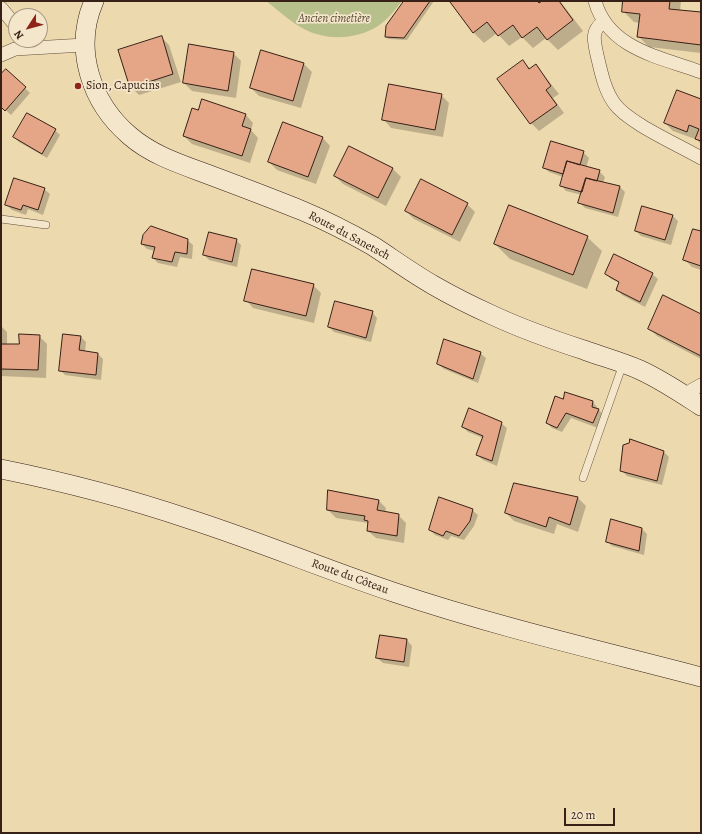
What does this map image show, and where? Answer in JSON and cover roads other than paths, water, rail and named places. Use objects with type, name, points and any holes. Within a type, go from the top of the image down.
[{"type":"street","name":"Route du Sanetsch","points":[[94,1],[86,25],[84,45],[87,66],[94,86],[102,104],[114,119],[129,136],[148,150],[168,160],[302,210],[338,227],[373,246],[433,285],[495,316],[551,339],[624,364],[696,396]]},
{"type":"street","points":[[595,1],[597,10],[603,22],[616,36],[630,46],[701,72]]},
{"type":"street","points":[[1,8],[8,16]]},
{"type":"street","points":[[603,22],[597,26],[595,31],[595,46],[606,90],[614,104],[625,115],[701,158]]},
{"type":"street","points":[[48,44],[84,45]]},
{"type":"street","points":[[1,55],[18,48]]},
{"type":"street","name":"Route du Côteau","points":[[1,469],[78,486],[158,509],[199,522],[358,580],[438,607],[542,636],[701,677]]},
{"type":"lane","points":[[1,219],[46,225]]},
{"type":"lane","points":[[583,478],[624,364]]},
{"type":"place","name":"Sion, Capucins","points":[[78,86]]},
{"type":"park label","name":"Ancien cimetière","points":[[334,19]]}]
